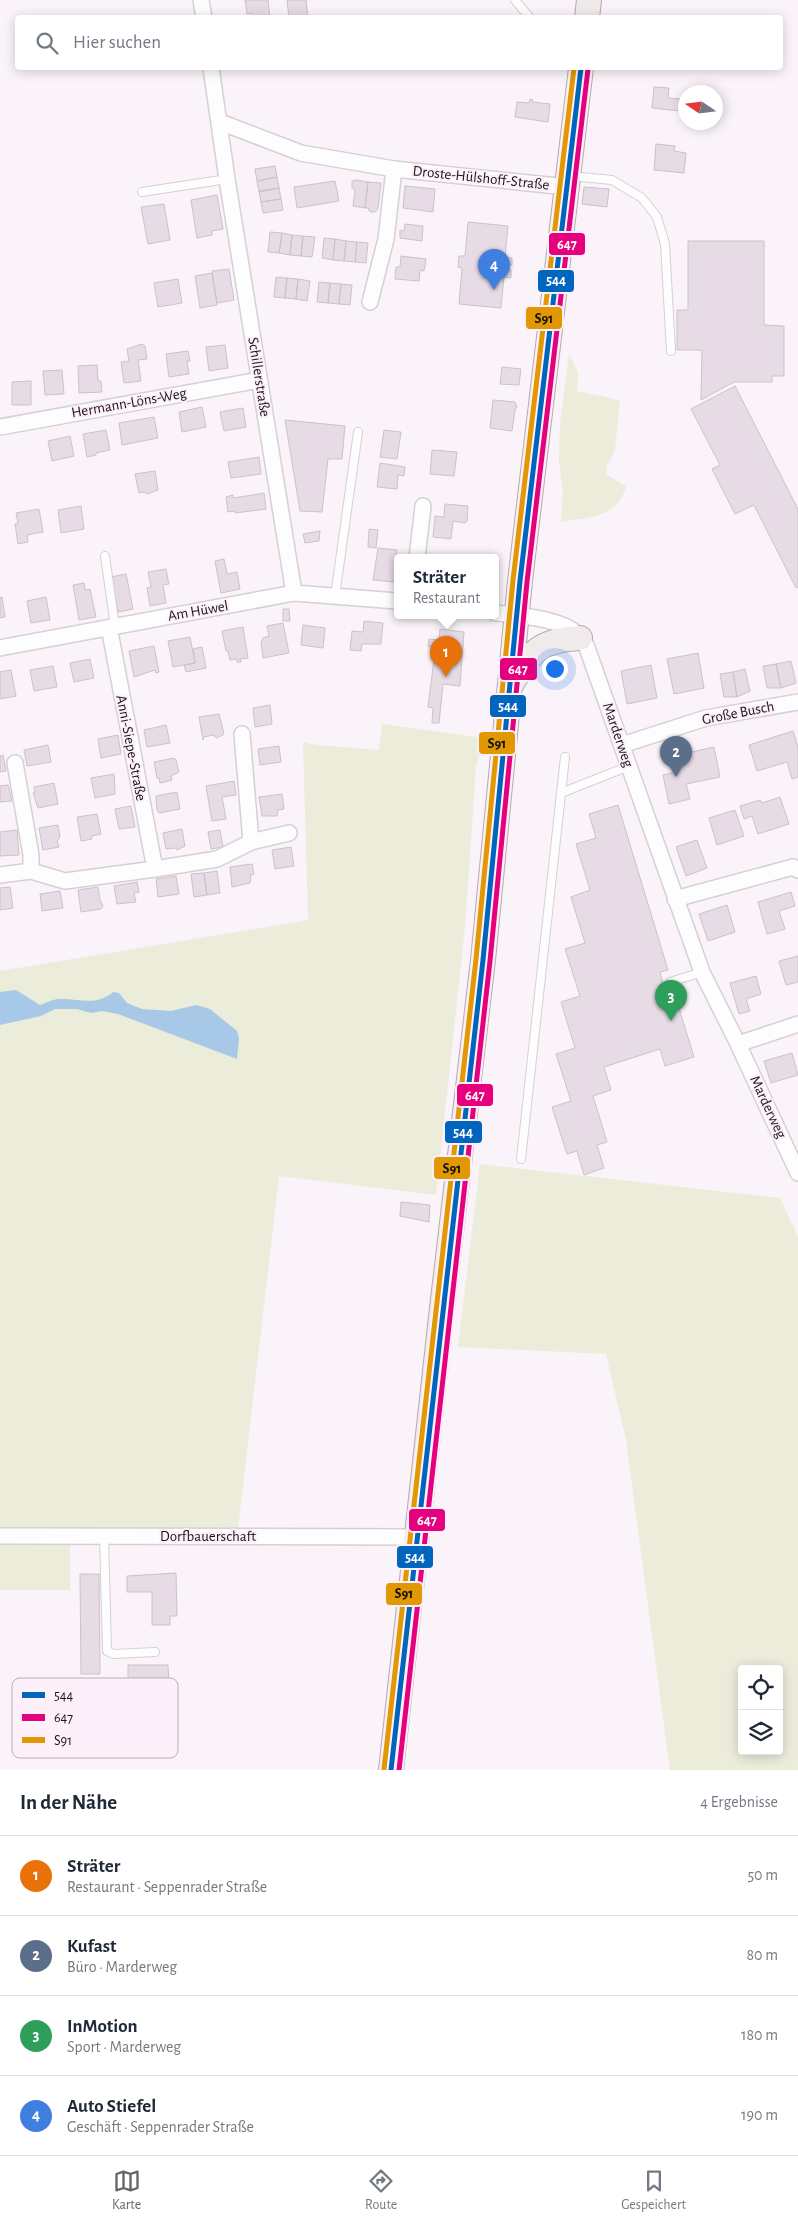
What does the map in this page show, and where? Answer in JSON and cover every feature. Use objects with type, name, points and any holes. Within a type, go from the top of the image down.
[{"type":"main road","points":[[587,15],[588,0]]},
{"type":"main road","points":[[391,1770],[483,960],[509,689],[506,614],[568,181],[581,70]]},
{"type":"main road","points":[[509,689],[522,666],[540,647],[558,639],[580,638]]},
{"type":"street","points":[[201,0],[204,15]]},
{"type":"street","points":[[211,70],[220,122]]},
{"type":"street","name":"Schillerstraße","points":[[220,122],[226,179],[294,593]]},
{"type":"street","name":"Droste-Hülshoff-Straße","points":[[220,122],[301,154],[394,169],[568,181]]},
{"type":"street","name":"Droste-Hülshoff-Straße","points":[[370,302],[386,239],[394,169]]},
{"type":"street","name":"Hermann-Löns-Weg","points":[[0,427],[259,380]]},
{"type":"street","points":[[417,554],[423,506]]},
{"type":"street","name":"Am Hüwel","points":[[0,648],[294,593],[394,601]]},
{"type":"street","name":"Marderweg","points":[[506,614],[559,625],[571,630],[586,644],[702,972],[798,1171]]},
{"type":"street","name":"Anni-Siepe-Straße","points":[[112,626],[155,869]]},
{"type":"street","name":"Große Busch","points":[[622,745],[706,718],[798,702]]},
{"type":"street","points":[[242,734],[251,842]]},
{"type":"street","points":[[15,763],[31,855],[31,871]]},
{"type":"street","points":[[0,875],[31,871],[65,881],[155,869],[217,859],[251,842],[289,833]]},
{"type":"street","points":[[675,900],[793,867],[798,870]]},
{"type":"street","points":[[738,1044],[798,1024]]},
{"type":"street","name":"Dorfbauerschaft","points":[[0,1536],[416,1537]]},
{"type":"lane","points":[[515,0],[528,15]]},
{"type":"lane","points":[[142,192],[226,179]]},
{"type":"lane","points":[[568,181],[612,180],[642,198],[657,217],[666,244],[672,351]]},
{"type":"lane","points":[[335,596],[358,432]]},
{"type":"lane","points":[[105,556],[112,626]]},
{"type":"lane","points":[[520,1160],[565,757]]},
{"type":"lane","points":[[561,793],[628,766]]},
{"type":"lane","points":[[670,982],[702,972]]},
{"type":"lane","points":[[104,1536],[107,1650],[114,1654],[155,1652]]},
{"type":"green space","points":[[569,354],[578,372],[577,391],[620,400],[615,451],[606,467],[607,475],[626,486],[622,497],[609,510],[592,517],[561,522],[563,492],[559,462],[560,423]]},
{"type":"green space","points":[[382,724],[484,738],[476,767],[465,927],[436,1195],[279,1176],[238,1529],[0,1533],[0,971],[308,920],[303,742],[316,745],[379,750]]},
{"type":"green space","points":[[480,1164],[780,1198],[798,1237],[798,1770],[670,1770],[626,1440],[606,1354],[458,1347]]},
{"type":"green space","points":[[70,1538],[70,1590],[0,1590],[0,1539]]},
{"type":"water","points":[[16,990],[40,1005],[57,999],[94,1001],[107,997],[113,992],[119,993],[127,1003],[142,1009],[171,1011],[196,1005],[210,1009],[237,1031],[239,1038],[237,1059],[118,1014],[102,1011],[91,1013],[77,1009],[55,1009],[41,1016],[0,1025],[0,992]]},
{"type":"building","points":[[245,0],[268,0],[270,15],[247,14]]},
{"type":"building","points":[[287,0],[306,0],[308,15],[289,15]]},
{"type":"building","points":[[654,87],[669,88],[668,98],[678,99],[678,111],[652,108]]},
{"type":"building","points":[[530,99],[533,100],[532,102],[550,104],[548,122],[515,117],[517,102],[529,103]]},
{"type":"building","points":[[656,144],[675,146],[674,151],[686,153],[684,173],[654,170]]},
{"type":"building","points":[[275,166],[277,177],[257,181],[255,169]]},
{"type":"building","points":[[277,177],[279,188],[259,192],[257,181]]},
{"type":"building","points":[[335,181],[339,201],[297,208],[294,187]]},
{"type":"building","points":[[352,181],[368,182],[365,208],[353,206],[355,190],[352,188]]},
{"type":"building","points":[[368,182],[381,183],[378,209],[375,212],[370,212],[368,208],[365,208]]},
{"type":"building","points":[[405,186],[435,189],[433,212],[403,208]]},
{"type":"building","points":[[584,187],[609,189],[607,207],[582,204]]},
{"type":"building","points":[[279,188],[281,199],[261,202],[259,191]]},
{"type":"building","points":[[217,195],[223,229],[212,231],[212,235],[197,238],[191,200]]},
{"type":"building","points":[[281,199],[283,210],[263,213],[261,202]]},
{"type":"building","points":[[164,204],[170,240],[148,244],[141,207]]},
{"type":"building","points":[[468,222],[508,226],[505,257],[512,258],[512,265],[505,264],[504,270],[511,270],[511,278],[504,277],[501,308],[459,304],[462,268],[458,267],[459,256],[465,256]]},
{"type":"building","points":[[405,224],[423,226],[422,241],[400,238],[400,230],[404,231]]},
{"type":"building","points":[[270,232],[282,233],[279,253],[268,252]]},
{"type":"building","points":[[282,233],[292,235],[290,255],[279,253]]},
{"type":"building","points":[[292,235],[303,236],[301,256],[290,255]]},
{"type":"building","points":[[303,236],[315,237],[312,257],[301,256]]},
{"type":"building","points":[[324,238],[335,239],[333,260],[322,258]]},
{"type":"building","points":[[335,239],[346,241],[344,261],[333,260]]},
{"type":"building","points":[[346,241],[357,242],[355,262],[344,261]]},
{"type":"building","points":[[688,241],[764,241],[764,325],[784,326],[784,376],[772,376],[772,382],[734,382],[701,400],[702,350],[677,350],[677,310],[688,310]]},
{"type":"building","points":[[357,242],[368,243],[366,263],[355,262]]},
{"type":"building","points":[[401,256],[426,259],[424,271],[420,270],[419,281],[395,279],[396,267],[400,267]]},
{"type":"building","points":[[229,269],[234,300],[217,303],[212,271]]},
{"type":"building","points":[[212,273],[217,305],[200,308],[195,276]]},
{"type":"building","points":[[276,277],[287,278],[285,298],[274,297]]},
{"type":"building","points":[[287,278],[298,279],[296,299],[285,298]]},
{"type":"building","points":[[178,279],[182,303],[158,307],[154,283]]},
{"type":"building","points":[[298,279],[310,281],[307,301],[296,299]]},
{"type":"building","points":[[319,282],[330,283],[328,303],[317,302]]},
{"type":"building","points":[[330,283],[341,284],[339,304],[328,303]]},
{"type":"building","points":[[341,284],[352,285],[350,305],[339,304]]},
{"type":"building","points":[[142,344],[145,346],[147,359],[138,360],[141,381],[124,383],[121,362],[129,361],[127,349]]},
{"type":"building","points":[[225,345],[228,368],[209,371],[206,347]]},
{"type":"building","points":[[188,351],[190,361],[187,361],[189,374],[169,377],[166,354]]},
{"type":"building","points":[[97,365],[98,381],[101,381],[102,392],[79,393],[78,366]]},
{"type":"building","points":[[502,367],[521,369],[519,385],[500,384]]},
{"type":"building","points":[[62,370],[64,394],[45,395],[43,371]]},
{"type":"building","points":[[31,381],[31,405],[12,405],[12,382]]},
{"type":"building","points":[[735,386],[798,509],[798,587],[796,588],[754,505],[735,514],[712,469],[720,465],[691,409]]},
{"type":"building","points":[[493,400],[515,402],[517,407],[512,431],[490,428]]},
{"type":"building","points":[[202,407],[206,427],[182,432],[179,412]]},
{"type":"building","points":[[243,408],[246,427],[224,431],[220,412]]},
{"type":"building","points":[[154,417],[158,438],[122,445],[119,423]]},
{"type":"building","points":[[285,420],[345,426],[342,459],[328,459],[322,512],[300,511]]},
{"type":"building","points":[[106,430],[110,450],[87,457],[83,434]]},
{"type":"building","points":[[384,430],[401,432],[397,459],[380,457]]},
{"type":"building","points":[[70,436],[74,456],[52,461],[48,441]]},
{"type":"building","points":[[432,450],[457,452],[454,476],[430,474]]},
{"type":"building","points":[[259,457],[261,474],[231,478],[228,462]]},
{"type":"building","points":[[380,463],[405,467],[404,476],[398,475],[397,489],[377,487]]},
{"type":"building","points":[[155,471],[158,490],[147,494],[144,492],[139,493],[135,474]]},
{"type":"building","points":[[264,493],[266,509],[235,513],[235,511],[228,512],[226,497],[233,495],[234,498]]},
{"type":"building","points":[[445,504],[468,506],[467,521],[465,523],[453,521],[451,539],[433,537],[435,516],[444,517]]},
{"type":"building","points":[[81,506],[84,529],[61,533],[58,510]]},
{"type":"building","points":[[39,509],[43,532],[27,535],[28,542],[18,544],[15,524],[18,523],[16,513]]},
{"type":"building","points":[[369,529],[378,530],[376,548],[368,547]]},
{"type":"building","points":[[320,531],[319,541],[305,543],[303,534]]},
{"type":"building","points":[[378,548],[397,550],[397,554],[394,554],[394,582],[373,580]]},
{"type":"building","points":[[224,559],[227,574],[237,572],[240,589],[221,593],[215,561]]},
{"type":"building","points":[[166,569],[169,584],[163,585],[166,603],[150,606],[147,588],[151,587],[148,572]]},
{"type":"building","points":[[126,574],[133,609],[118,612],[111,577]]},
{"type":"building","points":[[84,583],[85,590],[90,589],[96,617],[79,620],[73,585]]},
{"type":"building","points":[[2,597],[5,617],[0,618],[0,598]]},
{"type":"building","points":[[46,597],[50,620],[31,623],[27,601]]},
{"type":"building","points":[[283,609],[289,609],[290,621],[283,621]]},
{"type":"building","points":[[364,621],[383,623],[381,644],[362,644],[361,651],[350,650],[352,631],[363,632]]},
{"type":"building","points":[[283,623],[289,653],[263,658],[261,642],[263,638],[269,636],[267,626]]},
{"type":"building","points":[[303,625],[325,628],[323,648],[301,645]]},
{"type":"building","points":[[243,627],[248,658],[240,659],[241,662],[237,662],[237,659],[230,660],[222,631]]},
{"type":"building","points":[[440,629],[464,632],[460,686],[443,684],[439,723],[432,723],[433,708],[428,707],[434,659],[431,659],[432,647],[428,646],[429,639],[439,640]]},
{"type":"building","points":[[190,637],[195,663],[173,667],[168,641]]},
{"type":"building","points":[[154,646],[159,672],[156,673],[155,670],[134,677],[129,651]]},
{"type":"building","points":[[202,647],[206,668],[186,672],[184,665],[195,663],[193,649]]},
{"type":"building","points":[[698,653],[704,688],[674,694],[667,659]]},
{"type":"building","points":[[90,659],[94,678],[74,682],[70,663]]},
{"type":"building","points":[[791,661],[796,683],[781,688],[776,664]]},
{"type":"building","points":[[776,664],[781,688],[767,688],[763,666]]},
{"type":"building","points":[[651,665],[657,698],[627,704],[621,671]]},
{"type":"building","points":[[53,666],[57,687],[34,691],[30,670]]},
{"type":"building","points":[[745,669],[750,691],[737,697],[733,672]]},
{"type":"building","points":[[11,670],[16,696],[0,699],[0,672]]},
{"type":"building","points":[[733,672],[737,697],[724,697],[720,674]]},
{"type":"building","points":[[270,705],[272,724],[255,727],[253,708]]},
{"type":"building","points":[[219,714],[224,734],[217,738],[213,735],[204,737],[203,740],[199,717]]},
{"type":"building","points":[[166,725],[170,743],[147,747],[144,730]]},
{"type":"building","points":[[793,731],[798,747],[798,777],[792,779],[787,762],[757,771],[749,745]]},
{"type":"building","points":[[118,735],[121,754],[101,758],[98,739]]},
{"type":"building","points":[[48,745],[51,762],[27,766],[24,750]]},
{"type":"building","points":[[279,746],[281,762],[260,765],[258,749]]},
{"type":"building","points":[[714,747],[720,777],[686,784],[690,799],[669,804],[663,775],[676,772],[673,756]]},
{"type":"building","points":[[3,755],[6,771],[0,772],[0,756]]},
{"type":"building","points":[[174,758],[179,772],[171,776],[172,780],[160,783],[159,778],[157,778],[154,762]]},
{"type":"building","points":[[114,774],[115,794],[95,798],[91,778]]},
{"type":"building","points":[[234,781],[236,795],[222,797],[226,819],[212,821],[206,786]]},
{"type":"building","points":[[54,783],[58,804],[38,808],[33,793],[35,793],[34,787]]},
{"type":"building","points":[[8,785],[12,801],[0,802],[0,786]]},
{"type":"building","points":[[177,792],[180,809],[159,813],[156,796]]},
{"type":"building","points":[[282,794],[284,809],[278,810],[277,816],[262,816],[259,797]]},
{"type":"building","points":[[780,797],[789,824],[758,834],[752,816],[744,819],[740,806],[760,800],[762,803]]},
{"type":"building","points":[[618,805],[668,970],[660,972],[666,994],[674,992],[694,1057],[665,1066],[660,1049],[604,1067],[611,1090],[593,1096],[607,1142],[597,1145],[604,1168],[584,1175],[577,1151],[567,1154],[552,1107],[571,1101],[556,1054],[575,1048],[561,1002],[580,996],[565,949],[585,943],[571,897],[590,890],[576,844],[596,838],[589,814]]},
{"type":"building","points":[[131,806],[135,827],[119,829],[115,809]]},
{"type":"building","points":[[735,810],[744,836],[717,845],[709,818]]},
{"type":"building","points":[[97,814],[101,834],[92,836],[92,839],[81,841],[77,817]]},
{"type":"building","points":[[58,825],[60,837],[57,841],[59,847],[43,850],[39,828]]},
{"type":"building","points":[[182,829],[185,846],[177,850],[175,848],[166,849],[163,833]]},
{"type":"building","points":[[17,830],[19,855],[0,856],[0,832]]},
{"type":"building","points":[[220,830],[223,847],[211,849],[208,832]]},
{"type":"building","points":[[697,840],[707,868],[686,876],[676,847]]},
{"type":"building","points":[[291,847],[294,866],[275,869],[272,850]]},
{"type":"building","points":[[252,864],[254,874],[251,875],[250,883],[232,887],[230,867]]},
{"type":"building","points":[[217,871],[220,893],[207,895],[204,873]]},
{"type":"building","points":[[204,873],[207,895],[194,897],[191,874]]},
{"type":"building","points":[[176,876],[179,894],[158,897],[156,879]]},
{"type":"building","points":[[137,882],[139,892],[134,893],[136,902],[117,904],[114,886]]},
{"type":"building","points":[[10,887],[13,908],[0,910],[0,888]]},
{"type":"building","points":[[98,887],[103,906],[101,909],[81,912],[78,890]]},
{"type":"building","points":[[60,891],[63,908],[42,911],[40,894]]},
{"type":"building","points":[[791,892],[795,906],[779,911],[785,929],[767,934],[758,902]]},
{"type":"building","points":[[727,905],[735,932],[708,941],[699,914]]},
{"type":"building","points":[[798,956],[798,982],[786,985],[779,961]]},
{"type":"building","points":[[756,976],[761,994],[746,999],[750,1011],[739,1014],[730,983]]},
{"type":"building","points":[[792,1053],[798,1075],[771,1083],[764,1061]]},
{"type":"building","points":[[401,1202],[430,1205],[429,1222],[400,1216]]},
{"type":"building","points":[[176,1573],[177,1616],[170,1616],[170,1625],[152,1625],[152,1592],[127,1592],[127,1576]]},
{"type":"building","points":[[80,1574],[99,1574],[100,1674],[81,1674]]},
{"type":"building","points":[[128,1665],[168,1665],[169,1678],[128,1678]]},
{"type":"transit line","name":"S91","points":[[384,1769],[476,959],[513,580],[574,70]]},
{"type":"transit line","name":"544","points":[[391,1770],[483,960],[520,581],[581,70]]},
{"type":"transit line","name":"647","points":[[399,1770],[490,961],[527,582],[588,70]]},
{"type":"place","name":"Auto Stiefel","points":[[494,290]]},
{"type":"place","name":"Sträter","points":[[446,677]]},
{"type":"place","name":"Kufast","points":[[676,777]]},
{"type":"place","name":"InMotion","points":[[671,1021]]}]
